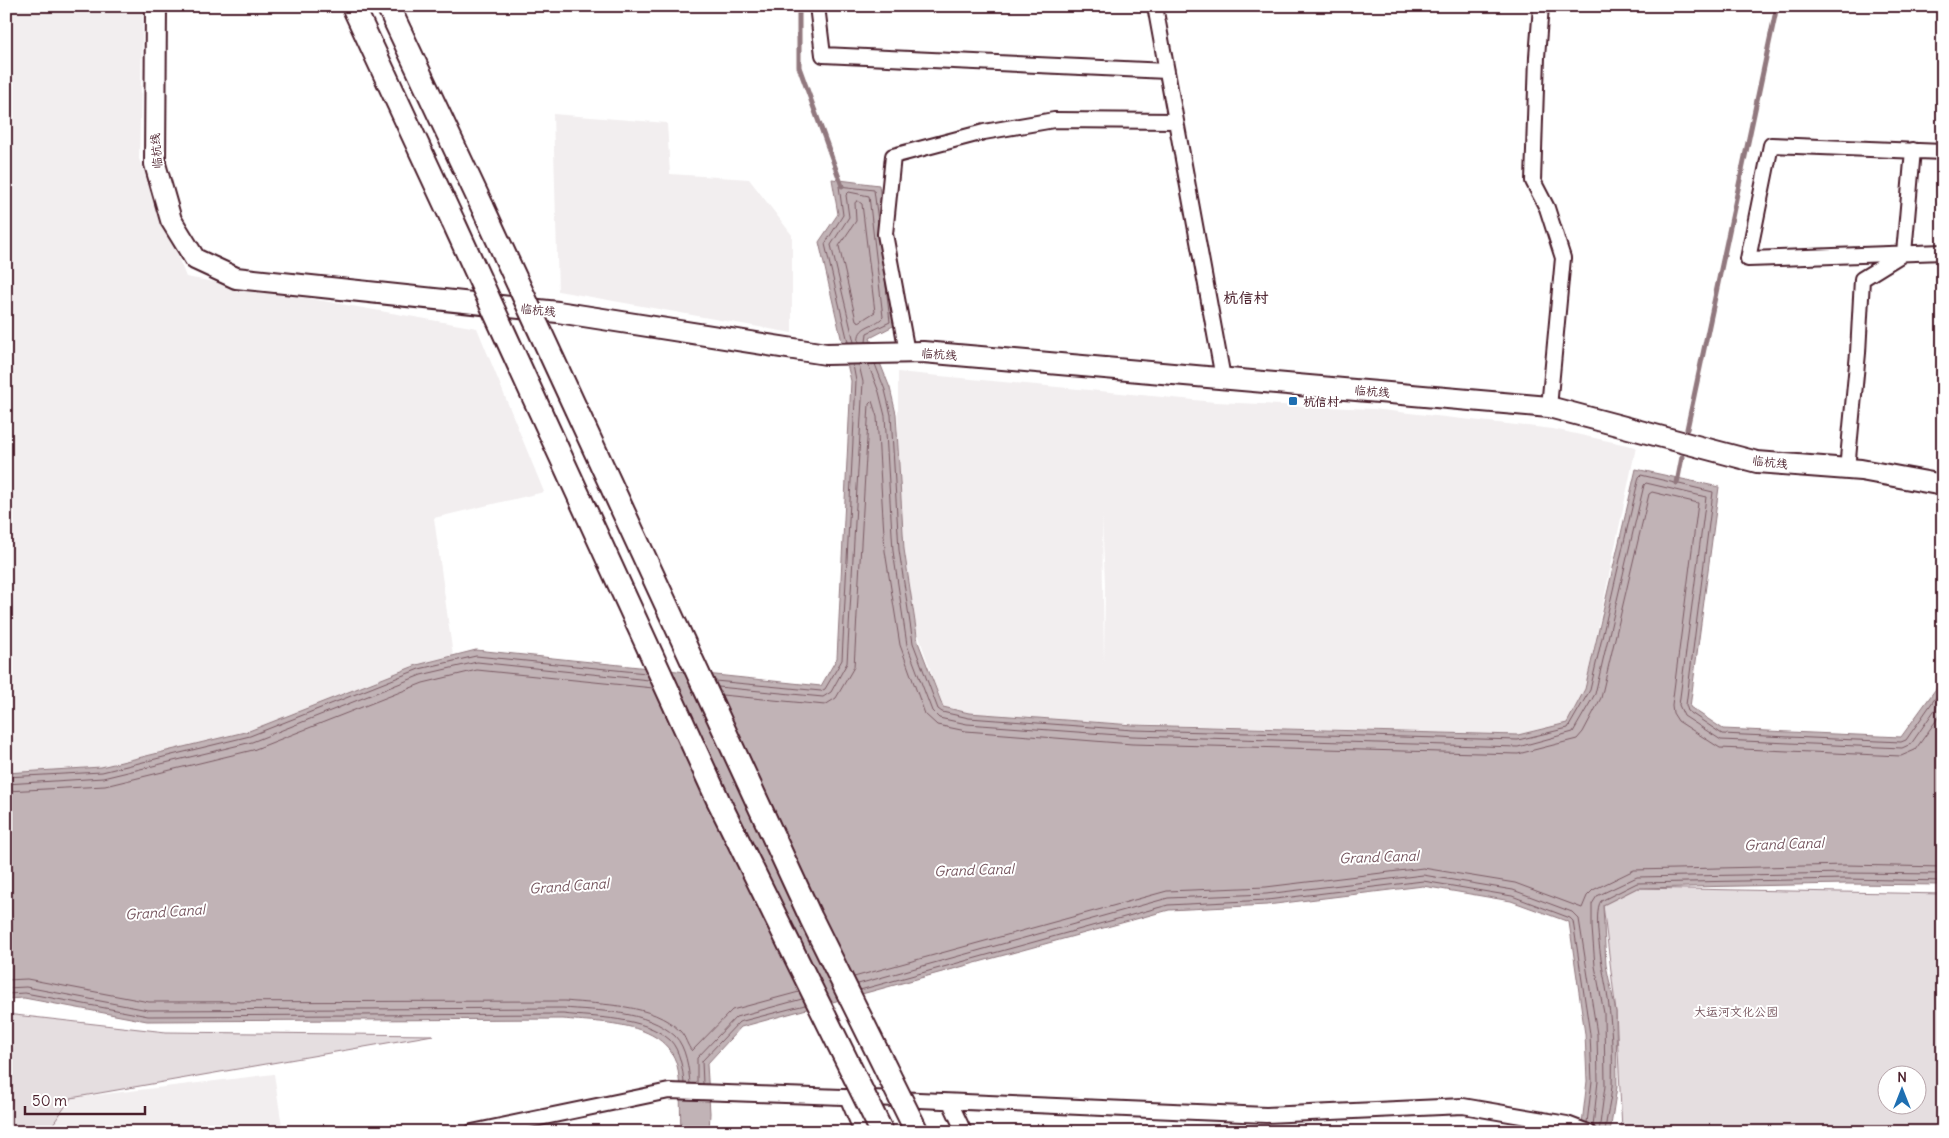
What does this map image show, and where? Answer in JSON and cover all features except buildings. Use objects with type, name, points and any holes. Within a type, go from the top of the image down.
[{"type":"main road","points":[[353,6],[718,800],[882,1132]]},
{"type":"main road","points":[[388,6],[811,918],[916,1132]]},
{"type":"street","name":"临杭线","points":[[156,6],[155,164],[171,220],[196,259],[236,278],[558,312],[826,354],[923,352],[1549,407],[1757,462],[1847,469],[1943,485]]},
{"type":"street","points":[[817,6],[823,54],[1167,71]]},
{"type":"street","points":[[1155,6],[1223,378]]},
{"type":"street","points":[[1541,6],[1537,57],[1533,181],[1547,208],[1563,258],[1549,407]]},
{"type":"street","points":[[907,352],[885,234],[893,156],[984,132],[1054,120],[1176,121]]},
{"type":"street","points":[[1943,152],[1771,145],[1748,260],[1943,252]]},
{"type":"street","points":[[1904,253],[1913,150]]},
{"type":"street","points":[[1847,469],[1858,353],[1862,279],[1904,253]]},
{"type":"street","points":[[472,1132],[669,1092],[847,1097],[1266,1115],[1463,1106],[1567,1124],[1588,1132]]},
{"type":"street","points":[[847,1097],[862,1132]]},
{"type":"street","points":[[950,1102],[964,1132]]},
{"type":"shaded area","points":[[6,6],[143,6],[139,159],[186,277],[477,328],[544,492],[434,518],[453,656],[417,665],[249,731],[101,767],[6,773]]},
{"type":"shaded area","points":[[553,114],[667,123],[670,174],[749,179],[792,235],[792,333],[558,291]]},
{"type":"shaded area","points":[[898,372],[1215,402],[1373,409],[1553,429],[1636,447],[1585,689],[1567,723],[1518,735],[1105,723],[969,713],[943,707],[916,628],[904,549],[898,460]],"holes":[[[1102,516],[1105,583],[1104,665]]]},
{"type":"shaded area","points":[[274,1074],[283,1132],[29,1132],[51,1127],[71,1098]]},
{"type":"green space","name":"大运河文化公园","points":[[1637,888],[1943,894],[1943,1132],[1629,1132],[1622,1129],[1616,1012],[1603,905]]},
{"type":"green space","points":[[6,1014],[166,1032],[433,1035],[71,1098],[51,1127],[29,1132],[6,1132]]},
{"type":"water","name":"Grand Canal","points":[[832,179],[879,185],[895,325],[870,338],[890,388],[896,414],[904,549],[918,642],[943,707],[969,713],[1133,725],[1518,735],[1567,723],[1585,689],[1636,469],[1719,487],[1690,707],[1723,729],[1901,737],[1943,679],[1943,885],[1846,884],[1637,888],[1603,905],[1606,965],[1616,1012],[1617,1087],[1610,1132],[1581,1132],[1587,1081],[1585,1034],[1569,922],[1511,901],[1423,886],[1267,905],[1169,910],[741,1027],[707,1064],[710,1113],[709,1132],[681,1132],[678,1070],[672,1054],[662,1042],[648,1033],[631,1027],[563,1019],[147,1021],[24,998],[6,999],[6,773],[101,767],[249,731],[417,665],[476,650],[821,686],[837,658],[851,381],[819,242],[838,214]]},
{"type":"waterway","points":[[799,6],[799,67],[842,186]]},
{"type":"waterway","points":[[1687,429],[1777,6]]},
{"type":"waterway","points":[[1677,483],[1682,457]]},
{"type":"place","name":"杭信村","points":[[1293,401]]},
{"type":"district","name":"杭信村","points":[[1246,297]]}]
